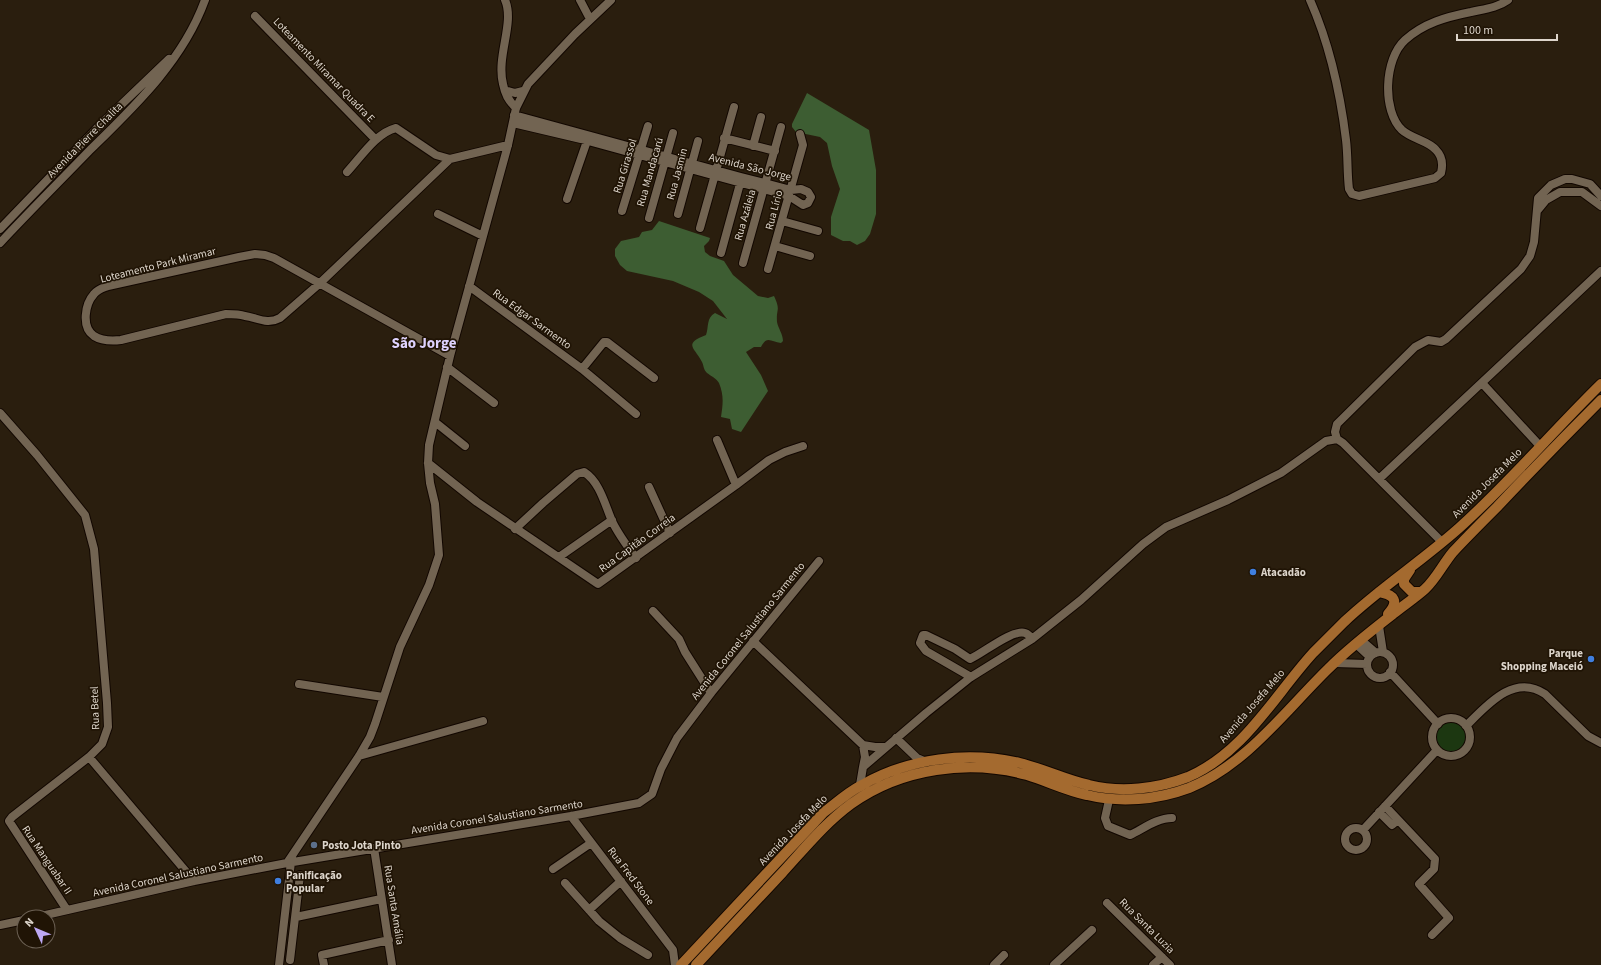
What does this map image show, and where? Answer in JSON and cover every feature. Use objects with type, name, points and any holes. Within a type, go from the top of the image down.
[{"type":"main road","name":"Avenida Josefa Melo","points":[[681,965],[823,813],[860,785],[895,770],[926,762],[966,757],[990,758],[1018,762],[1087,785],[1108,788],[1136,789],[1171,782],[1189,776],[1227,753],[1255,723],[1312,654],[1345,621],[1469,519],[1601,384]]},
{"type":"main road","name":"Avenida Josefa Melo","points":[[696,965],[832,820],[851,804],[883,785],[920,773],[944,768],[994,769],[1029,776],[1085,795],[1109,800],[1164,795],[1188,788],[1211,777],[1234,762],[1260,739],[1335,663],[1421,592],[1433,580],[1452,553],[1534,467],[1601,400]]},
{"type":"main road","points":[[1421,592],[1412,592],[1406,588],[1404,579],[1407,573],[1422,557]]},
{"type":"main road","points":[[1379,592],[1391,596],[1395,603],[1394,607],[1380,625]]},
{"type":"street","name":"Avenida Pierre Chalita","points":[[0,243],[129,111],[166,69],[194,27],[205,0]]},
{"type":"street","points":[[505,0],[508,8],[507,28],[500,71],[505,89],[515,113]]},
{"type":"street","points":[[580,0],[590,20]]},
{"type":"street","points":[[279,965],[289,862],[370,737],[400,647],[429,585],[439,555],[435,504],[430,483],[428,463],[429,445],[447,367],[470,286],[515,113],[523,91],[534,77],[611,0]]},
{"type":"street","points":[[1310,0],[1324,33],[1332,61],[1344,122],[1351,193],[1359,196],[1435,178],[1441,173],[1441,158],[1435,148],[1406,134],[1395,121],[1391,112],[1388,91],[1389,74],[1394,57],[1402,43],[1414,32],[1430,22],[1457,14],[1492,7],[1508,0]]},
{"type":"street","name":"Loteamento Miramar Quadra E","points":[[255,16],[376,140]]},
{"type":"street","name":"Avenida Pierre Chalita","points":[[0,229],[100,125],[181,48]]},
{"type":"street","points":[[505,89],[515,93],[523,91]]},
{"type":"street","points":[[505,89],[506,102],[515,113]]},
{"type":"street","points":[[700,228],[724,138],[734,107]]},
{"type":"street","name":"Avenida São Jorge","points":[[515,113],[584,138],[790,193]]},
{"type":"street","points":[[753,146],[762,117]]},
{"type":"street","name":"Rua Girassol","points":[[622,211],[648,126]]},
{"type":"street","name":"Rua Azáleia","points":[[743,263],[781,127]]},
{"type":"street","points":[[348,172],[376,140],[387,131],[396,128],[436,155],[450,159]]},
{"type":"street","name":"Rua Mandacarú","points":[[649,218],[673,133]]},
{"type":"street","name":"Rua Lírio","points":[[768,269],[803,145],[800,134]]},
{"type":"street","points":[[567,199],[584,138]]},
{"type":"street","points":[[724,138],[775,151]]},
{"type":"street","name":"Rua Jasmin","points":[[678,214],[698,141]]},
{"type":"street","name":"Loteamento Park Miramar","points":[[450,356],[319,284],[274,258],[265,255],[247,256],[99,289],[90,300],[86,314],[86,324],[92,335],[110,341],[121,340],[226,314],[234,314],[264,322],[273,322],[280,318],[319,284],[450,159],[508,144]]},
{"type":"street","points":[[1337,439],[1335,432],[1337,424],[1415,347],[1428,340],[1442,342],[1521,269],[1530,256],[1534,242],[1538,198],[1551,185],[1565,179],[1572,179],[1590,184],[1601,196]]},
{"type":"street","points":[[1572,179],[1566,181],[1565,186],[1566,190],[1572,192]]},
{"type":"street","points":[[721,253],[740,180]]},
{"type":"street","points":[[1536,214],[1546,200],[1560,192],[1582,192],[1601,206]]},
{"type":"street","points":[[438,214],[483,236]]},
{"type":"street","points":[[782,222],[818,231]]},
{"type":"street","points":[[775,246],[810,256]]},
{"type":"street","points":[[1379,479],[1601,271]]},
{"type":"street","name":"Rua Edgar Sarmento","points":[[470,286],[582,369],[636,414]]},
{"type":"street","points":[[582,369],[604,342],[607,342],[654,378]]},
{"type":"street","points":[[447,367],[494,403]]},
{"type":"street","points":[[1482,383],[1540,446]]},
{"type":"street","name":"Rua Betel","points":[[0,413],[37,455],[85,515],[94,549],[108,727],[102,744],[89,757],[12,817],[9,821]]},
{"type":"street","points":[[435,422],[465,446]]},
{"type":"street","points":[[863,767],[970,678],[1032,639],[1081,600],[1143,544],[1166,527],[1228,500],[1281,473],[1326,440],[1337,439],[1343,443],[1442,542]]},
{"type":"street","points":[[717,440],[736,485]]},
{"type":"street","name":"Rua Capitão Correia","points":[[428,463],[477,502],[597,584],[670,534],[775,456],[803,446]]},
{"type":"street","points":[[515,529],[577,474],[584,472],[591,478],[600,493],[612,520],[636,558]]},
{"type":"street","points":[[649,487],[670,534]]},
{"type":"street","points":[[559,557],[612,520]]},
{"type":"street","name":"Avenida Coronel Salustiano Sarmento","points":[[56,913],[194,881],[289,862],[570,816],[639,803],[652,794],[661,769],[677,738],[711,693],[819,561]]},
{"type":"street","points":[[653,611],[679,639],[685,652],[711,693]]},
{"type":"street","points":[[1335,663],[1374,656],[1391,658],[1393,666],[1390,672],[1381,677],[1374,676],[1369,671],[1374,656],[1380,625]]},
{"type":"street","points":[[970,678],[926,651],[920,643],[923,635],[946,644],[970,660],[997,642],[1020,633],[1027,633],[1032,639]]},
{"type":"street","points":[[753,642],[863,745],[886,747]]},
{"type":"street","points":[[1359,642],[1374,656]]},
{"type":"street","points":[[1390,672],[1438,724]]},
{"type":"street","points":[[299,684],[383,697]]},
{"type":"street","points":[[1466,726],[1490,702],[1510,690],[1518,687],[1530,687],[1538,689],[1545,694],[1582,731],[1601,743]]},
{"type":"street","points":[[1453,718],[1466,726],[1470,736],[1469,742],[1463,751],[1458,754],[1447,755],[1437,750],[1433,740],[1435,728],[1438,724],[1445,719],[1453,718]]},
{"type":"street","points":[[359,756],[483,721]]},
{"type":"street","points":[[896,738],[917,758],[926,762]]},
{"type":"street","points":[[860,785],[865,757],[863,745]]},
{"type":"street","points":[[1363,830],[1437,750]]},
{"type":"street","points":[[89,757],[194,881]]},
{"type":"street","points":[[1109,800],[1105,818],[1108,826],[1130,835],[1148,825],[1172,818]]},
{"type":"street","points":[[1382,809],[1398,820],[1435,859],[1434,868],[1419,884],[1449,918],[1432,935]]},
{"type":"street","name":"Rua Fred Stone","points":[[570,816],[673,950],[675,965]]},
{"type":"street","name":"Rua Manguabar II","points":[[9,821],[67,910]]},
{"type":"street","points":[[553,869],[591,843]]},
{"type":"street","name":"Rua Santa Amália","points":[[374,848],[392,965]]},
{"type":"street","points":[[290,960],[300,875]]},
{"type":"street","points":[[589,910],[621,881]]},
{"type":"street","points":[[565,883],[599,921],[615,934],[648,955]]},
{"type":"street","points":[[296,917],[381,899]]},
{"type":"street","name":"Rua Santa Luzia","points":[[1107,903],[1170,965]]},
{"type":"street","points":[[0,925],[16,922]]},
{"type":"street","points":[[1054,965],[1092,930]]},
{"type":"street","points":[[324,965],[322,955],[389,940]]},
{"type":"street","points":[[673,950],[691,954]]},
{"type":"street","points":[[994,965],[1004,955]]},
{"type":"street","points":[[1153,965],[1162,957]]},
{"type":"green space","points":[[807,93],[869,130],[876,170],[876,214],[870,234],[865,241],[857,245],[850,241],[843,241],[831,235],[831,217],[840,189],[832,166],[827,143],[820,137],[796,132],[792,127],[792,124]]},
{"type":"green space","points":[[659,221],[710,238],[704,246],[705,252],[710,256],[724,261],[733,275],[758,296],[768,298],[774,296],[776,301],[778,307],[777,322],[783,341],[781,343],[767,340],[761,347],[754,347],[746,352],[761,375],[768,391],[741,432],[732,429],[730,419],[721,417],[723,400],[719,383],[715,378],[706,372],[702,362],[692,346],[695,341],[706,335],[709,320],[712,315],[715,313],[727,319],[713,301],[699,292],[673,281],[627,271],[620,265],[615,256],[615,249],[621,241],[639,237],[642,232],[652,230]]},
{"type":"green space","points":[[1451,722],[1461,727],[1466,737],[1461,747],[1451,752],[1441,747],[1436,737],[1441,727]]},
{"type":"place","name":"Atacadão","points":[[1253,572]]},
{"type":"place","name":"Parque Shopping Maceió","points":[[1591,659]]},
{"type":"place","name":"Posto Jota Pinto","points":[[314,845]]},
{"type":"place","name":"Panificação Popular","points":[[278,881]]},
{"type":"district","name":"São Jorge","points":[[424,343]]}]
